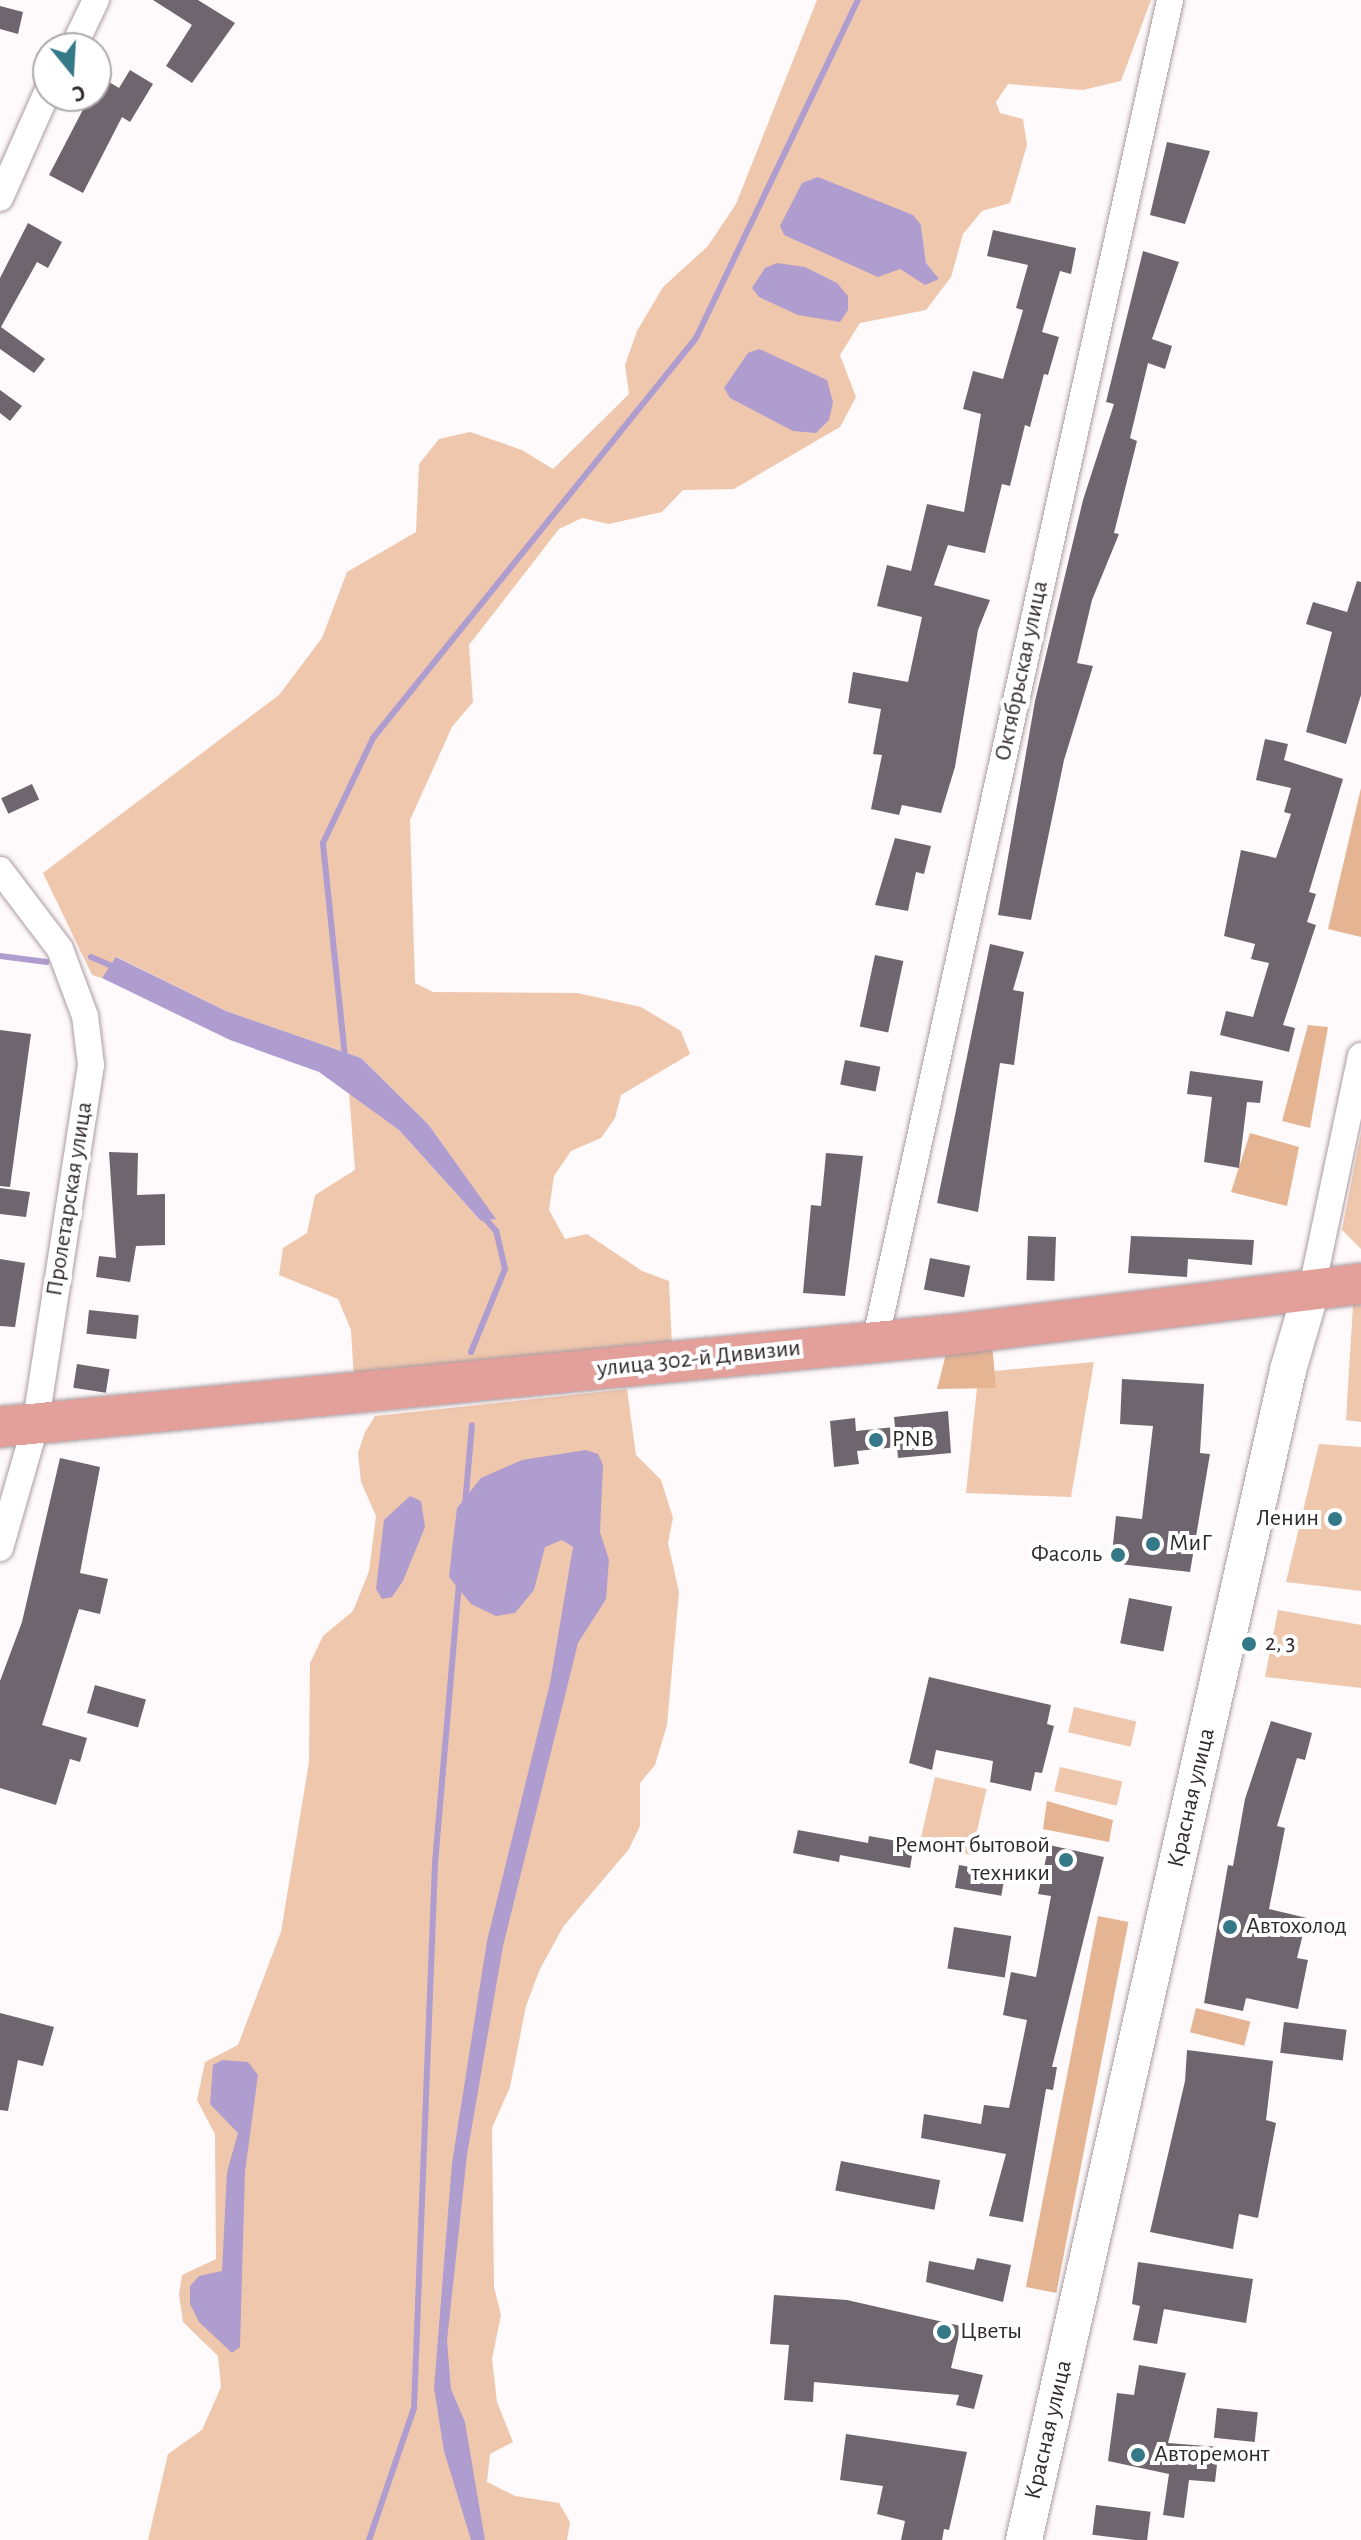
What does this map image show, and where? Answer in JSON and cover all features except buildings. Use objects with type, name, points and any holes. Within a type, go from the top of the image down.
[{"type":"main road","name":"улица 302-й Дивизии","points":[[18,1427],[875,1342],[1361,1284]]},
{"type":"street","points":[[81,32],[96,0]]},
{"type":"street","name":"Октябрьская улица","points":[[875,1342],[1170,0]]},
{"type":"street","points":[[0,198],[38,112]]},
{"type":"street","name":"Пролетарская улица","points":[[0,870],[60,949],[85,1016],[91,1065],[18,1427],[0,1548]]},
{"type":"street","name":"Красная улица","points":[[1024,2540],[1285,1385],[1312,1288],[1361,1056]]},
{"type":"shaded area","points":[[817,0],[1151,0],[1121,81],[1083,90],[1008,84],[996,102],[1000,113],[1023,119],[1027,145],[1010,203],[982,211],[963,234],[951,277],[926,310],[860,323],[840,355],[856,397],[840,427],[734,489],[683,490],[662,512],[609,524],[582,518],[559,529],[469,645],[473,702],[452,727],[410,820],[415,983],[433,992],[577,993],[641,1007],[681,1031],[690,1054],[621,1095],[615,1118],[601,1138],[571,1151],[554,1176],[549,1210],[565,1239],[587,1234],[642,1271],[669,1281],[672,1347],[354,1379],[351,1330],[338,1299],[279,1275],[283,1248],[307,1233],[315,1195],[355,1170],[349,1092],[399,1130],[481,1221],[495,1219],[428,1124],[361,1058],[226,1011],[117,957],[102,978],[92,975],[43,873],[279,695],[322,638],[347,572],[416,532],[419,464],[439,439],[470,432],[522,450],[553,469],[629,394],[625,365],[637,331],[663,287],[708,246],[736,204]],"holes":[[[921,225],[926,263],[939,280],[900,268]]]},
{"type":"shaded area","points":[[818,177],[913,215],[921,225],[926,263],[939,279],[925,285],[900,269],[878,277],[784,235],[780,226],[802,183]]},
{"type":"shaded area","points":[[777,263],[805,267],[837,283],[848,296],[848,310],[840,322],[798,315],[759,297],[752,288],[765,268]]},
{"type":"shaded area","points":[[759,349],[827,380],[833,402],[829,420],[816,433],[793,431],[730,398],[724,388],[748,353]]},
{"type":"shaded area","points":[[1361,788],[1361,937],[1328,929]]},
{"type":"shaded area","points":[[116,957],[226,1011],[361,1058],[428,1124],[496,1219],[481,1221],[399,1130],[319,1072],[230,1040],[102,978]]},
{"type":"shaded area","points":[[1308,1025],[1328,1027],[1310,1128],[1282,1121]]},
{"type":"shaded area","points":[[1250,1133],[1299,1147],[1287,1206],[1231,1192]]},
{"type":"shaded area","points":[[1361,1133],[1361,1249],[1342,1230]]},
{"type":"shaded area","points":[[1353,1305],[1361,1305],[1361,1422],[1346,1420]]},
{"type":"shaded area","points":[[992,1343],[996,1388],[937,1389],[947,1350]]},
{"type":"shaded area","points":[[1094,1362],[1071,1497],[966,1493],[977,1388],[996,1388],[994,1371]]},
{"type":"shaded area","points":[[627,1389],[636,1455],[661,1480],[673,1518],[668,1543],[679,1592],[667,1725],[655,1765],[640,1783],[640,1826],[629,1849],[563,1927],[540,1969],[526,2006],[510,2087],[492,2128],[494,2287],[501,2315],[492,2359],[497,2402],[513,2442],[490,2454],[487,2482],[515,2496],[559,2503],[570,2522],[567,2540],[148,2540],[168,2454],[202,2430],[221,2387],[218,2356],[183,2322],[179,2295],[182,2275],[216,2259],[215,2134],[197,2100],[205,2062],[238,2045],[281,1932],[309,1762],[310,1663],[323,1636],[353,1611],[369,1571],[376,1516],[361,1482],[358,1453],[365,1432],[375,1416]]},
{"type":"shaded area","points":[[1319,1444],[1361,1447],[1361,1591],[1286,1582]]},
{"type":"shaded area","points":[[586,1450],[598,1454],[603,1465],[600,1532],[609,1560],[606,1599],[578,1643],[503,1946],[467,2155],[447,2341],[451,2389],[465,2422],[485,2540],[471,2540],[444,2451],[434,2388],[452,2163],[487,1941],[550,1683],[573,1547],[562,1540],[545,1547],[534,1590],[515,1613],[496,1616],[471,1604],[449,1577],[457,1508],[481,1478],[522,1460]]},
{"type":"shaded area","points":[[410,1496],[421,1501],[425,1527],[403,1581],[392,1597],[382,1599],[376,1589],[384,1520]]},
{"type":"shaded area","points":[[1278,1610],[1361,1625],[1361,1688],[1265,1677]]},
{"type":"shaded area","points":[[1074,1707],[1136,1721],[1131,1747],[1068,1732]]},
{"type":"shaded area","points":[[1060,1767],[1122,1781],[1117,1806],[1054,1791]]},
{"type":"shaded area","points":[[935,1777],[987,1789],[971,1855],[920,1843]]},
{"type":"shaded area","points":[[1047,1801],[1113,1820],[1109,1842],[1043,1829]]},
{"type":"shaded area","points":[[1098,1916],[1128,1922],[1056,2293],[1026,2287]]},
{"type":"shaded area","points":[[1196,2008],[1250,2022],[1244,2046],[1190,2032]]},
{"type":"shaded area","points":[[222,2060],[248,2062],[258,2075],[245,2172],[240,2347],[232,2353],[199,2322],[190,2304],[190,2286],[199,2276],[222,2271],[227,2172],[238,2133],[210,2104],[213,2065]]},
{"type":"waterway","points":[[345,1057],[323,843],[373,738],[696,338],[858,0]]},
{"type":"waterway","points":[[0,956],[47,962]]},
{"type":"waterway","points":[[91,957],[117,968]]},
{"type":"waterway","points":[[471,1352],[505,1269],[496,1231],[484,1217]]},
{"type":"waterway","points":[[465,1505],[472,1425]]},
{"type":"waterway","points":[[369,2540],[414,2408],[435,1863],[459,1584]]},
{"type":"place","name":"PNB","points":[[876,1440]]},
{"type":"place","name":"Ленин","points":[[1335,1519]]},
{"type":"place","name":"МиГ","points":[[1153,1544]]},
{"type":"place","name":"Фасоль","points":[[1118,1555]]},
{"type":"place","name":"2, 3","points":[[1249,1644]]},
{"type":"place","name":"Ремонт бытовой техники","points":[[1066,1860]]},
{"type":"place","name":"Автохолод","points":[[1230,1927]]},
{"type":"place","name":"Цветы","points":[[944,2332]]},
{"type":"place","name":"Авторемонт","points":[[1138,2455]]}]
